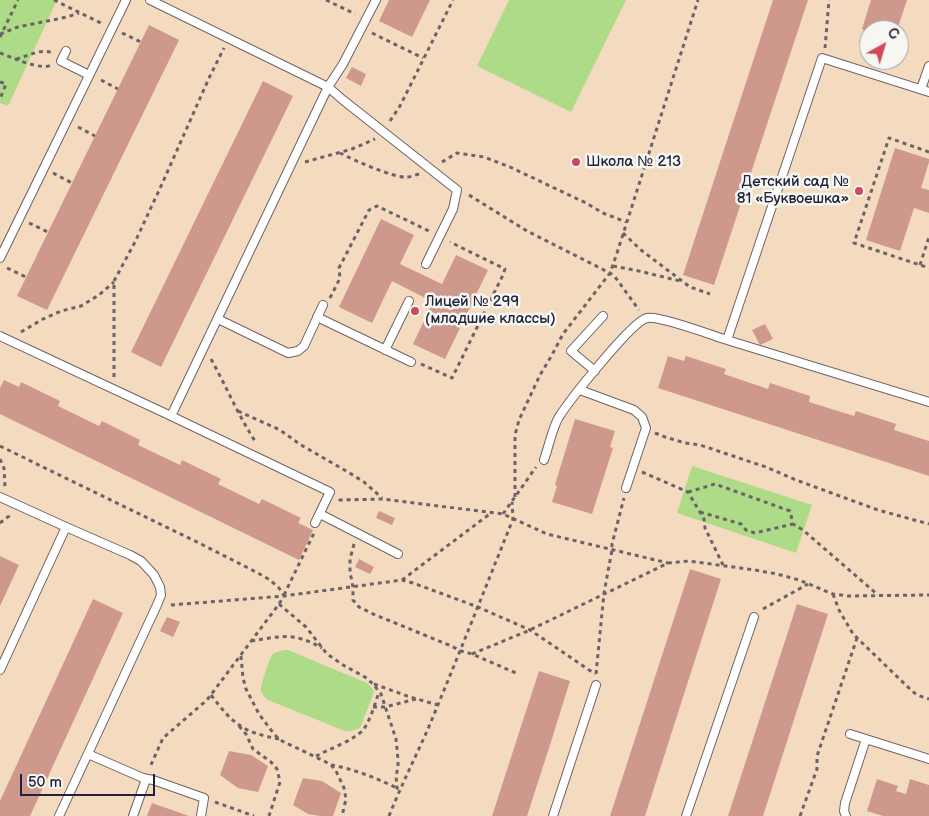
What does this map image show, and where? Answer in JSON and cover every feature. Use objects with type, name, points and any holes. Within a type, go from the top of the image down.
[{"type":"lane","points":[[0,258],[126,0]]},
{"type":"lane","points":[[150,0],[328,87],[457,190],[453,209],[426,264]]},
{"type":"lane","points":[[171,416],[328,87],[343,64],[376,0]]},
{"type":"lane","points":[[63,56],[89,75]]},
{"type":"lane","points":[[727,340],[822,58],[925,90],[929,66]]},
{"type":"lane","points":[[386,350],[409,301]]},
{"type":"lane","points":[[218,319],[288,353],[298,351],[304,346],[323,305]]},
{"type":"lane","points":[[595,371],[571,351],[603,316]]},
{"type":"lane","points":[[317,317],[411,362]]},
{"type":"lane","points":[[544,460],[558,418],[623,337],[646,318],[661,319],[929,402]]},
{"type":"lane","points":[[4,338],[330,492],[315,523]]},
{"type":"lane","points":[[580,390],[634,410],[642,417],[646,428],[626,488]]},
{"type":"lane","points":[[3,498],[141,562],[154,576],[160,587],[161,595],[157,605],[59,816]]},
{"type":"lane","points":[[320,514],[398,554]]},
{"type":"lane","points":[[0,670],[66,527]]},
{"type":"lane","points":[[686,816],[754,617]]},
{"type":"lane","points":[[553,816],[596,685]]},
{"type":"lane","points":[[850,734],[929,759]]},
{"type":"lane","points":[[846,816],[844,811],[845,803],[866,739]]},
{"type":"lane","points":[[88,754],[143,778],[204,798],[201,816]]},
{"type":"lane","points":[[133,816],[146,779]]},
{"type":"path","points":[[1,35],[18,0]]},
{"type":"path","points":[[54,0],[112,28]]},
{"type":"path","points":[[326,0],[367,20]]},
{"type":"path","points":[[384,132],[400,106],[453,0]]},
{"type":"path","points":[[515,497],[515,435],[519,420],[540,375],[563,334],[610,273],[698,0]]},
{"type":"path","points":[[822,58],[826,43],[829,0]]},
{"type":"path","points":[[1,35],[18,27],[68,17],[80,12]]},
{"type":"path","points":[[362,28],[423,58]]},
{"type":"path","points":[[4,338],[61,311],[81,306],[114,281],[147,217],[228,38]]},
{"type":"path","points":[[135,40],[141,42]]},
{"type":"path","points":[[16,59],[39,51],[47,51],[63,56]]},
{"type":"path","points":[[0,53],[47,68],[63,56]]},
{"type":"path","points":[[0,82],[6,84],[0,99]]},
{"type":"path","points":[[113,86],[118,88]]},
{"type":"path","points":[[90,133],[95,136]]},
{"type":"path","points":[[929,152],[889,138],[854,243],[929,268]]},
{"type":"path","points":[[302,163],[340,153],[372,140]]},
{"type":"path","points":[[340,153],[397,177],[407,178],[431,170],[457,153],[484,157],[510,167],[586,203],[602,213],[626,222]]},
{"type":"path","points":[[67,180],[72,183]]},
{"type":"path","points":[[457,190],[527,231],[610,273],[646,318]]},
{"type":"path","points":[[323,305],[331,298],[340,278],[339,268],[369,210],[377,206],[504,268],[504,275],[452,378],[417,362],[411,362]]},
{"type":"path","points":[[43,230],[48,232]]},
{"type":"path","points":[[623,233],[641,250],[690,287],[710,294]]},
{"type":"path","points":[[920,265],[929,237]]},
{"type":"path","points":[[0,264],[26,277]]},
{"type":"path","points":[[612,266],[683,281]]},
{"type":"path","points":[[114,281],[114,389]]},
{"type":"path","points":[[204,348],[267,462]]},
{"type":"path","points":[[238,411],[280,430],[301,445],[364,482],[383,499]]},
{"type":"path","points":[[646,428],[665,437],[684,443],[700,445],[766,467],[878,510],[929,524]]},
{"type":"path","points":[[0,459],[4,468],[3,498]]},
{"type":"path","points":[[503,514],[534,469],[544,460]]},
{"type":"path","points":[[633,468],[688,492],[704,519],[705,528],[723,566]]},
{"type":"path","points":[[688,492],[715,484],[790,510],[793,524]]},
{"type":"path","points":[[596,685],[604,593],[612,544],[626,488]]},
{"type":"path","points":[[330,492],[340,500],[383,499],[503,514],[547,534],[612,550],[668,563],[689,561],[777,574],[833,594],[859,597],[929,595]]},
{"type":"path","points":[[389,816],[398,789],[414,763],[461,651],[513,519],[512,502]]},
{"type":"path","points":[[700,511],[741,524],[746,530],[755,533],[793,524],[803,530],[878,596]]},
{"type":"path","points":[[402,580],[492,513]]},
{"type":"path","points":[[284,596],[316,529],[315,523]]},
{"type":"path","points":[[357,533],[350,559],[350,572],[353,600],[359,607],[516,673]]},
{"type":"path","points":[[472,654],[530,630],[668,563]]},
{"type":"path","points":[[157,605],[284,596],[402,580],[478,607],[530,630],[596,674]]},
{"type":"path","points":[[754,617],[760,610],[808,584]]},
{"type":"path","points":[[833,594],[839,610],[853,634],[912,691],[929,699]]},
{"type":"path","points":[[279,604],[306,626],[333,659],[374,684],[438,705]]},
{"type":"path","points":[[252,641],[285,636],[304,639],[323,649]]},
{"type":"path","points":[[800,816],[817,769],[817,756],[857,638]]},
{"type":"path","points":[[241,655],[242,678],[246,689],[259,714],[280,740]]},
{"type":"path","points":[[374,684],[379,692],[396,739],[398,789]]},
{"type":"path","points":[[315,757],[345,742],[363,730],[379,692]]},
{"type":"path","points":[[211,695],[225,713],[246,734],[254,749],[277,769],[280,782],[269,816]]},
{"type":"path","points":[[373,707],[385,707],[416,699]]},
{"type":"path","points":[[239,726],[280,740],[331,765],[367,775],[398,789]]},
{"type":"path","points":[[331,765],[344,788],[346,799],[342,816]]},
{"type":"path","points":[[204,798],[254,816]]},
{"type":"green space","points":[[0,0],[57,0],[8,106],[0,103]]},
{"type":"green space","points":[[509,0],[626,0],[571,112],[477,66]]},
{"type":"green space","points":[[692,466],[812,505],[796,553],[677,513]]},
{"type":"green space","points":[[284,650],[367,683],[374,690],[360,728],[345,731],[268,700],[265,697],[261,692],[261,687],[271,657],[275,653]]},
{"type":"building","points":[[389,0],[430,0],[412,37],[379,21]]},
{"type":"building","points":[[773,0],[808,0],[714,285],[683,275]]},
{"type":"building","points":[[871,0],[907,0],[900,20],[865,20]]},
{"type":"building","points":[[149,25],[179,40],[47,310],[17,296]]},
{"type":"building","points":[[352,67],[366,74],[361,86],[346,78]]},
{"type":"building","points":[[263,81],[293,96],[161,367],[131,352]]},
{"type":"building","points":[[895,148],[929,159],[921,188],[929,190],[929,213],[914,208],[900,251],[866,240]]},
{"type":"building","points":[[381,219],[414,235],[400,264],[442,284],[456,255],[488,270],[445,359],[413,344],[433,302],[392,281],[372,323],[339,307]]},
{"type":"building","points":[[765,324],[773,339],[760,345],[752,330]]},
{"type":"building","points":[[668,356],[684,361],[686,356],[726,369],[724,374],[768,389],[770,383],[810,396],[809,402],[854,416],[856,411],[896,424],[894,430],[929,441],[929,476],[658,388]]},
{"type":"building","points":[[4,380],[19,387],[21,382],[60,401],[58,406],[99,426],[102,421],[140,440],[138,445],[180,465],[182,460],[221,479],[218,484],[259,504],[262,499],[301,518],[298,523],[313,530],[299,560],[0,414],[0,388]]},
{"type":"building","points":[[575,419],[615,431],[610,447],[613,448],[592,514],[552,502],[557,486],[555,485]]},
{"type":"building","points":[[379,511],[395,518],[392,525],[376,518]]},
{"type":"building","points":[[0,556],[19,565],[0,606]]},
{"type":"building","points":[[359,559],[374,567],[370,574],[355,567]]},
{"type":"building","points":[[690,569],[721,579],[645,816],[610,816]]},
{"type":"building","points":[[93,599],[123,613],[30,816],[0,816],[0,801]]},
{"type":"building","points":[[797,604],[828,614],[763,816],[728,816]]},
{"type":"building","points":[[167,617],[180,622],[173,637],[160,631]]},
{"type":"building","points":[[539,671],[570,681],[527,816],[492,816]]},
{"type":"building","points":[[229,751],[251,755],[268,766],[258,792],[238,788],[220,775]]},
{"type":"building","points":[[303,778],[322,781],[341,793],[333,816],[308,814],[293,805]]},
{"type":"building","points":[[877,779],[898,786],[896,791],[906,794],[910,779],[929,785],[929,816],[883,816],[867,811]]},
{"type":"building","points":[[152,803],[189,816],[147,816]]},
{"type":"place","name":"Школа № 213","points":[[576,162]]},
{"type":"place","name":"Детский сад № 81 «Буквоешка»","points":[[859,191]]},
{"type":"place","name":"Лицей № 299 (младшие классы)","points":[[415,311]]}]
